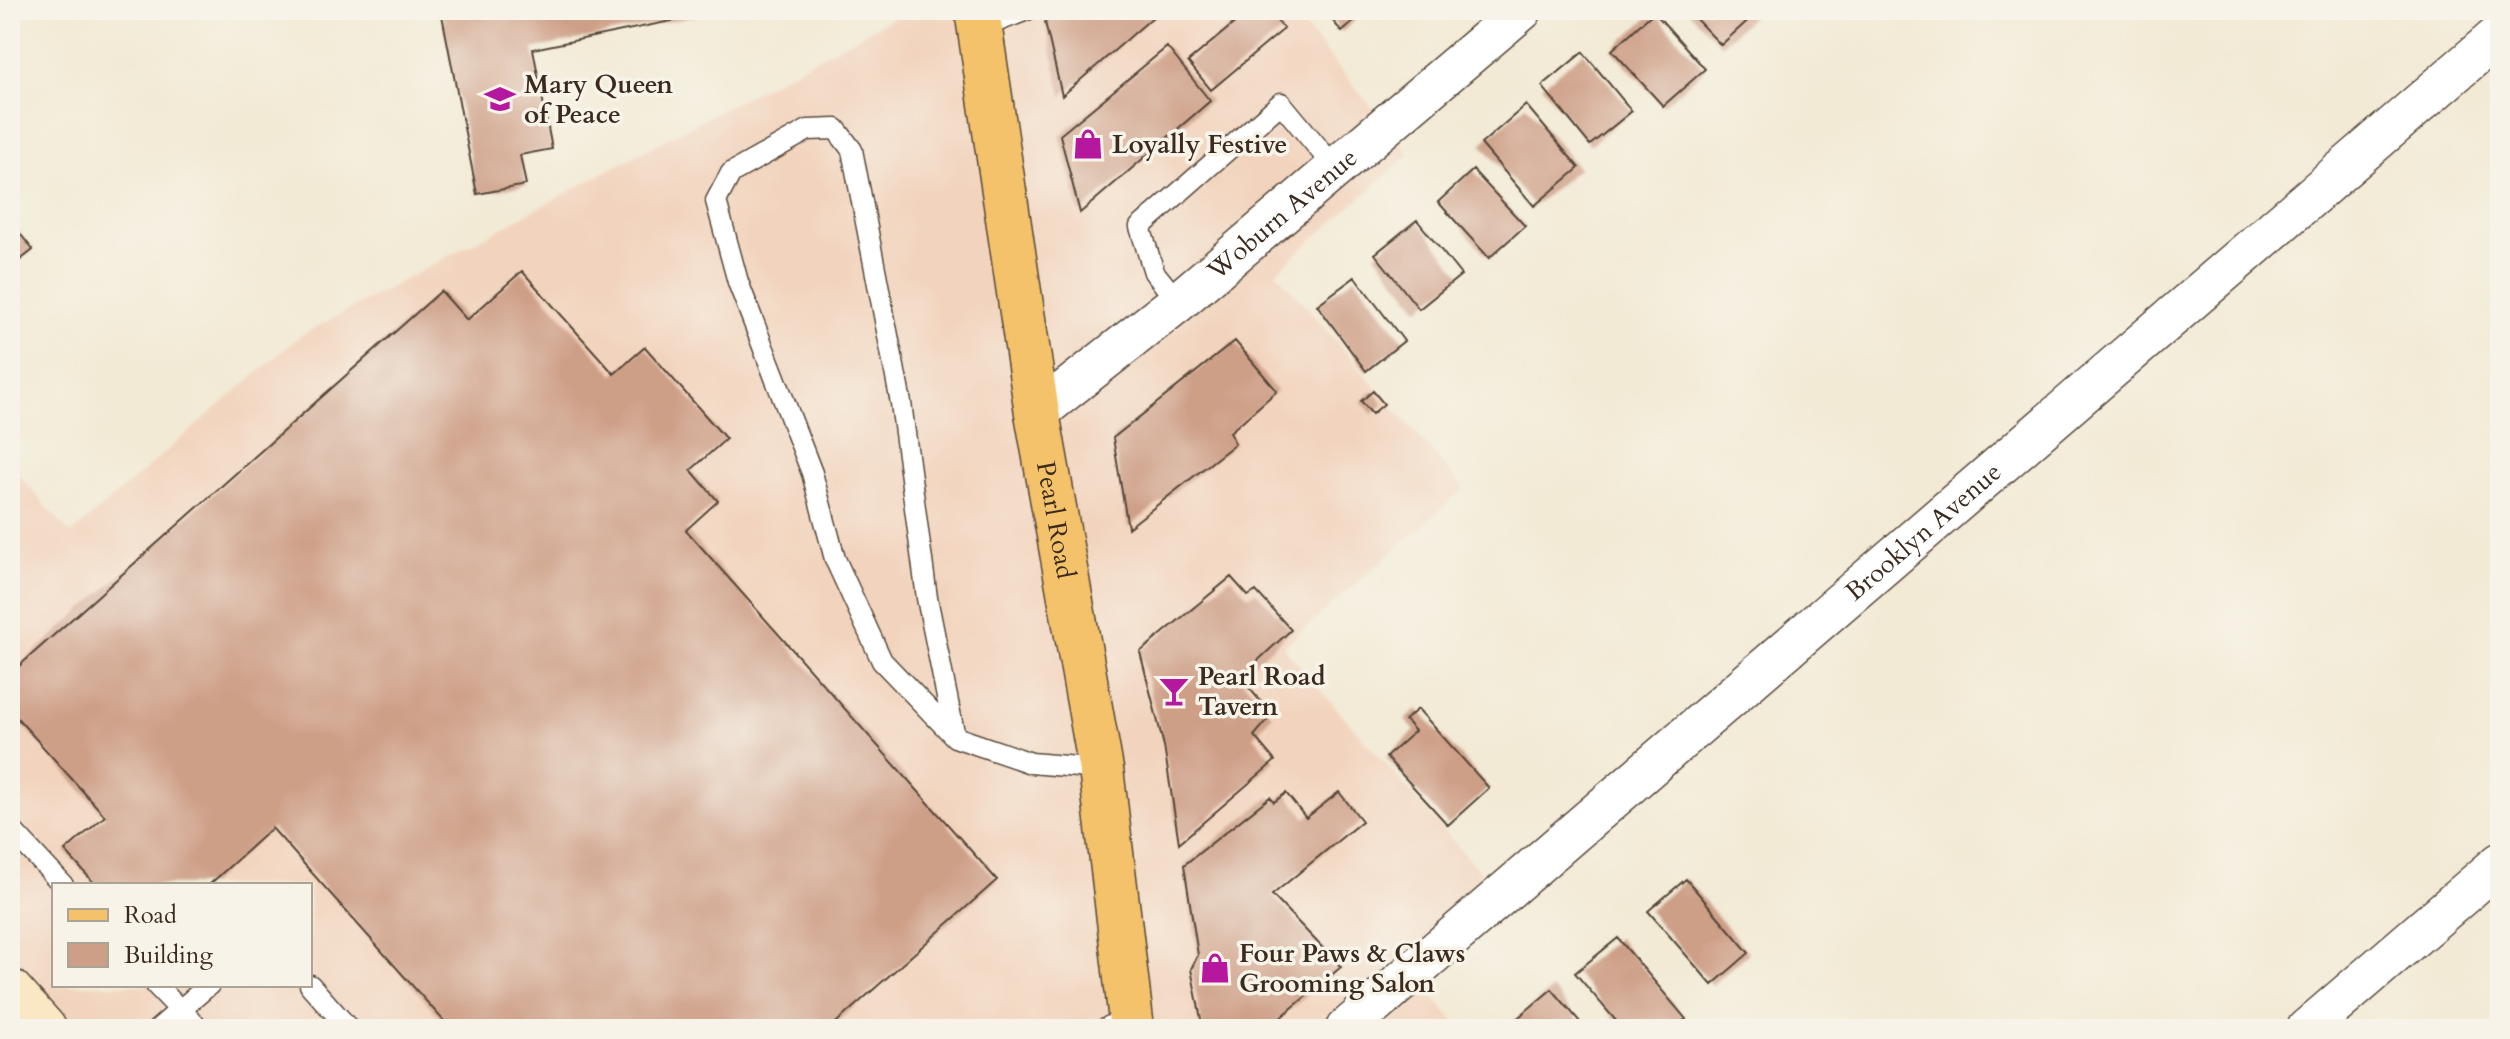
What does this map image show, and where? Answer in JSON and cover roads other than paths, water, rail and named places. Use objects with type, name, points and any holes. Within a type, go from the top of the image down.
[{"type":"main road","name":"Pearl Road","points":[[979,19],[1037,413],[1101,769],[1123,1024]]},
{"type":"main road","points":[[10,991],[44,1029]]},
{"type":"street","name":"Woburn Avenue","points":[[1037,413],[1178,302],[1522,10]]},
{"type":"street","name":"Brooklyn Avenue","points":[[1346,1029],[2500,34]]},
{"type":"street","points":[[2307,1029],[2500,863]]},
{"type":"lane","points":[[979,19],[1027,10]]},
{"type":"lane","points":[[1178,302],[1154,272],[1140,227],[1281,103],[1335,168]]},
{"type":"lane","points":[[955,737],[927,598],[901,403],[852,150],[836,129],[808,130],[731,173],[716,201],[738,282],[812,473],[835,559],[882,661],[955,737],[1031,763],[1101,769]]},
{"type":"lane","points":[[10,828],[61,883]]},
{"type":"lane","points":[[158,987],[200,1029]]},
{"type":"lane","points":[[158,1029],[207,987]]},
{"type":"lane","points":[[312,987],[349,1029]]},
{"type":"place","name":"Mary Queen of Peace","points":[[500,99]]},
{"type":"place","name":"Loyally Festive","points":[[1088,144]]},
{"type":"place","name":"Pearl Road Tavern","points":[[1174,691]]},
{"type":"place","name":"Four Paws & Claws Grooming Salon","points":[[1215,968]]}]
